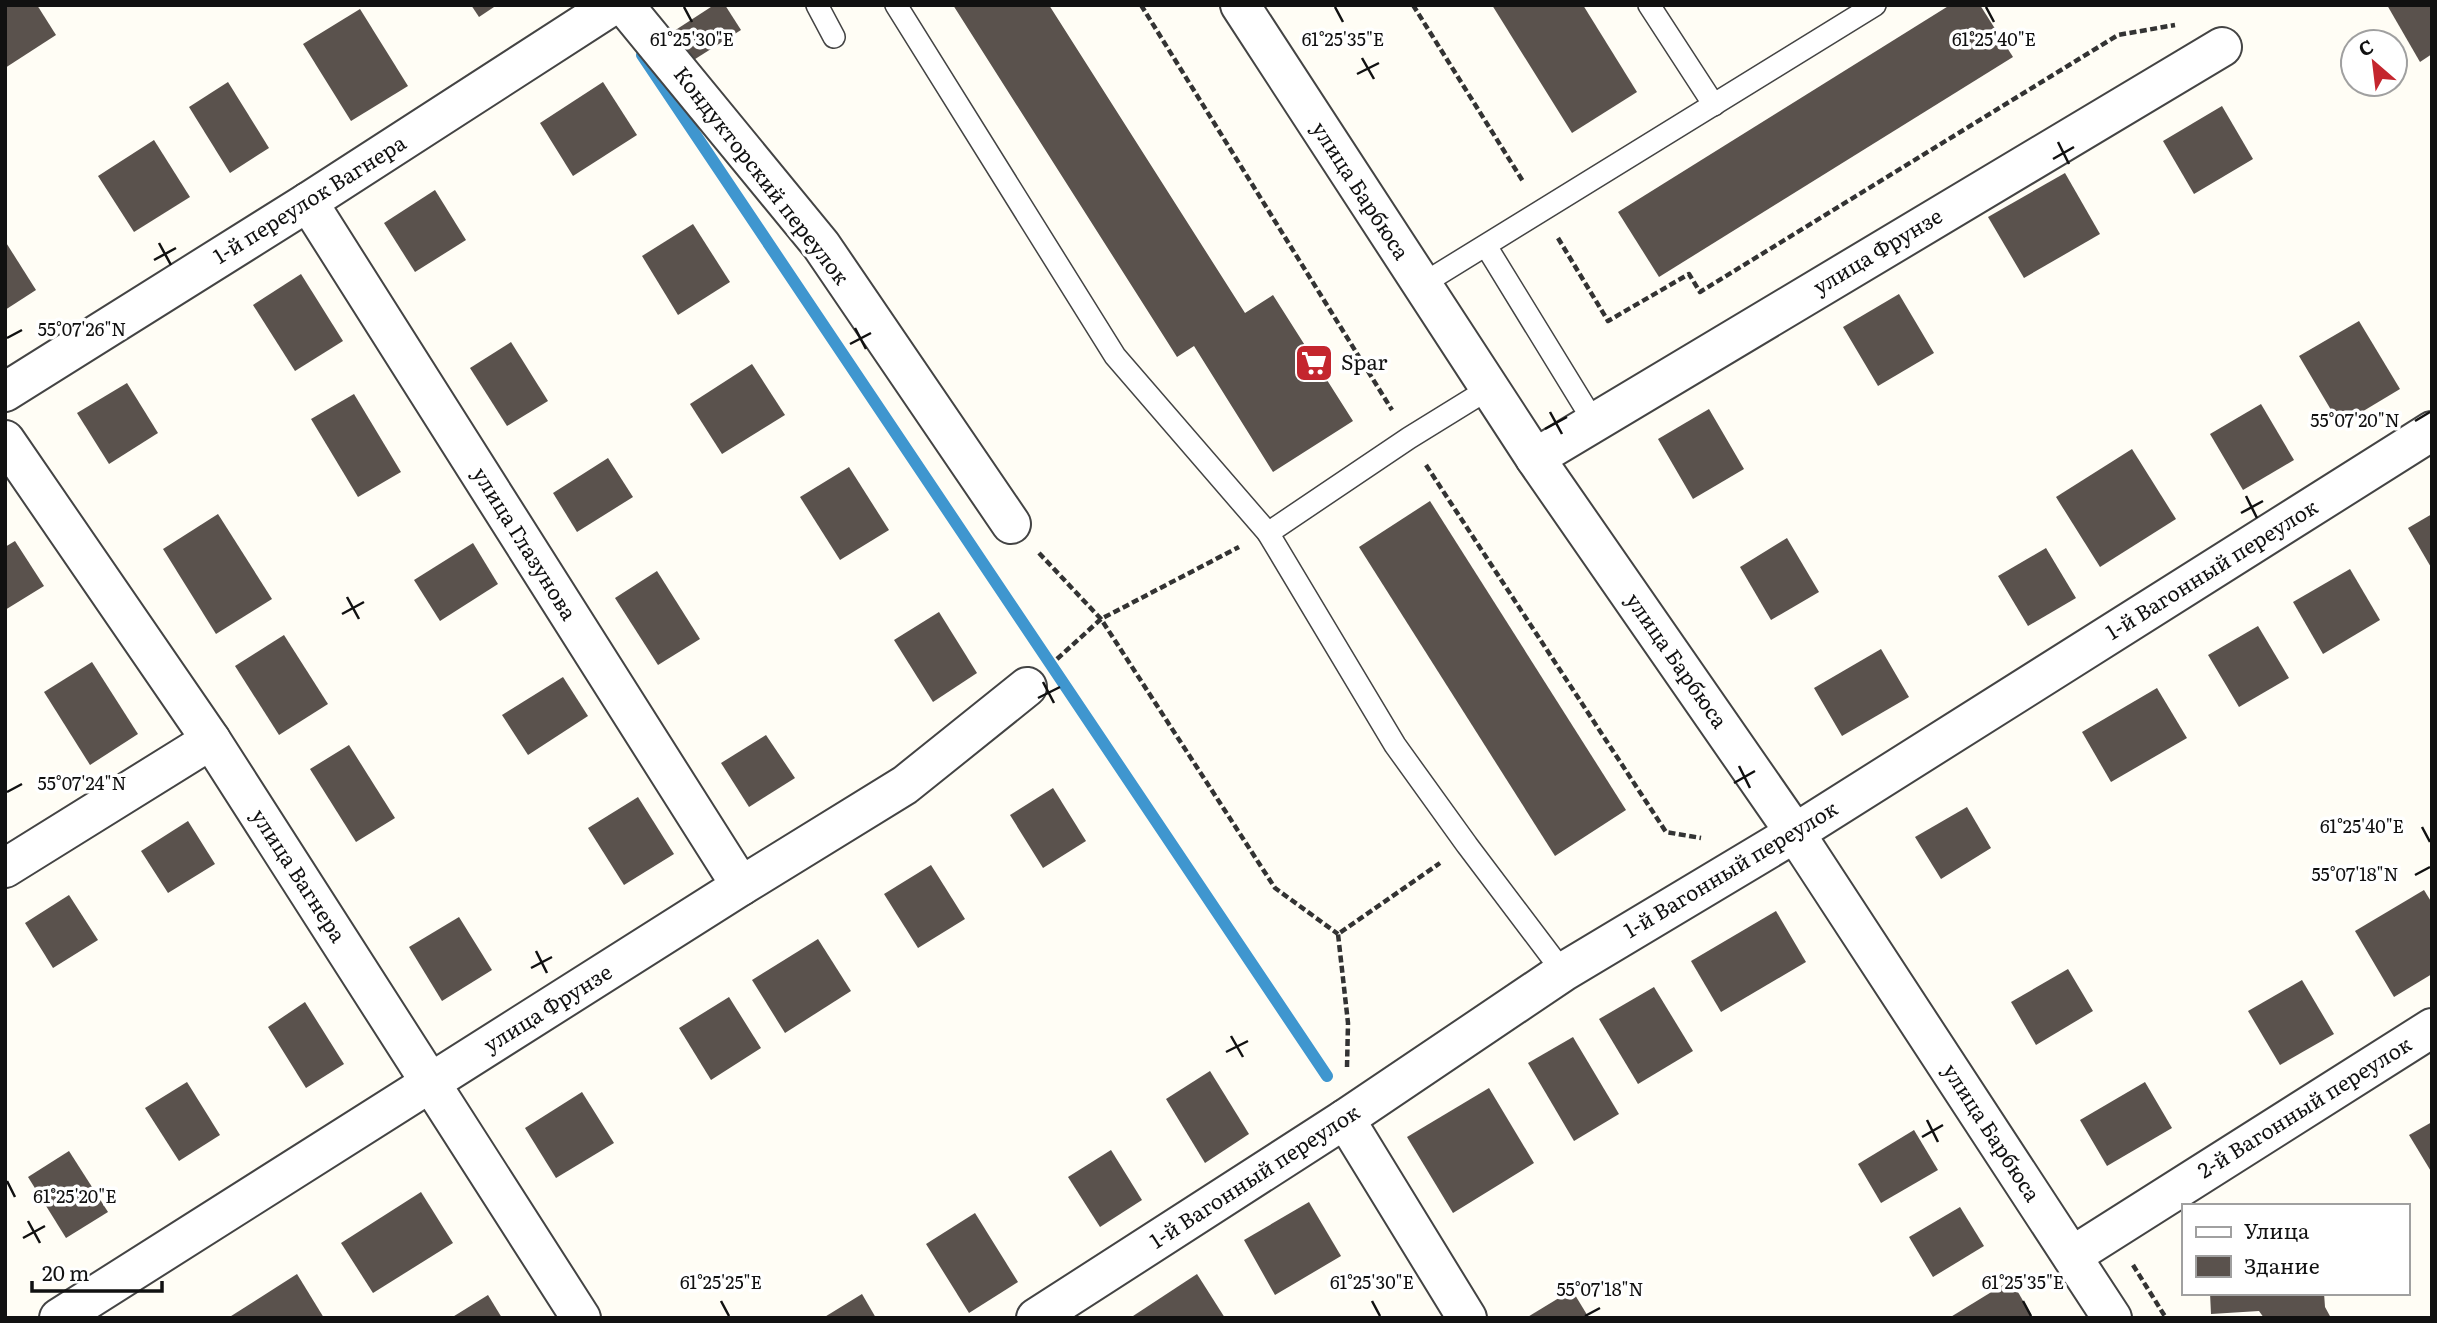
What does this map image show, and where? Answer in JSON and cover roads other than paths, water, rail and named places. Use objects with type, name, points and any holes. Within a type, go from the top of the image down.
[{"type":"street","name":"1-й переулок Вагнера","points":[[5,392],[613,5]]},
{"type":"street","name":"Кондукторский переулок","points":[[624,5],[821,245],[1011,524]]},
{"type":"street","name":"улица Барбюса","points":[[1240,5],[1535,458],[1795,833],[2112,1318]]},
{"type":"street","name":"улица Фрунзе","points":[[1535,458],[2221,47]]},
{"type":"street","name":"улица Глазунова","points":[[307,202],[741,886]]},
{"type":"street","name":"1-й Вагонный переулок","points":[[1036,1318],[1345,1119],[1563,972],[1795,833],[2432,431]]},
{"type":"street","name":"улица Вагнера","points":[[5,440],[211,740],[581,1318]]},
{"type":"street","name":"улица Фрунзе","points":[[59,1318],[905,785],[1027,687]]},
{"type":"street","points":[[5,867],[211,740]]},
{"type":"street","name":"2-й Вагонный переулок","points":[[2072,1256],[2432,1028]]},
{"type":"street","points":[[1345,1119],[1467,1318]]},
{"type":"lane","points":[[817,5],[834,37]]},
{"type":"lane","points":[[896,5],[1115,356],[1268,533],[1395,744],[1466,845],[1563,972]]},
{"type":"lane","points":[[1649,5],[1714,105]]},
{"type":"lane","points":[[1421,285],[1714,105],[1851,11],[1875,5]]},
{"type":"lane","points":[[1486,246],[1594,422]]},
{"type":"lane","points":[[1268,533],[1409,438],[1490,388]]},
{"type":"waterway","points":[[642,55],[1327,1076]]},
{"type":"place","name":"Spar","points":[[1314,363]]}]
